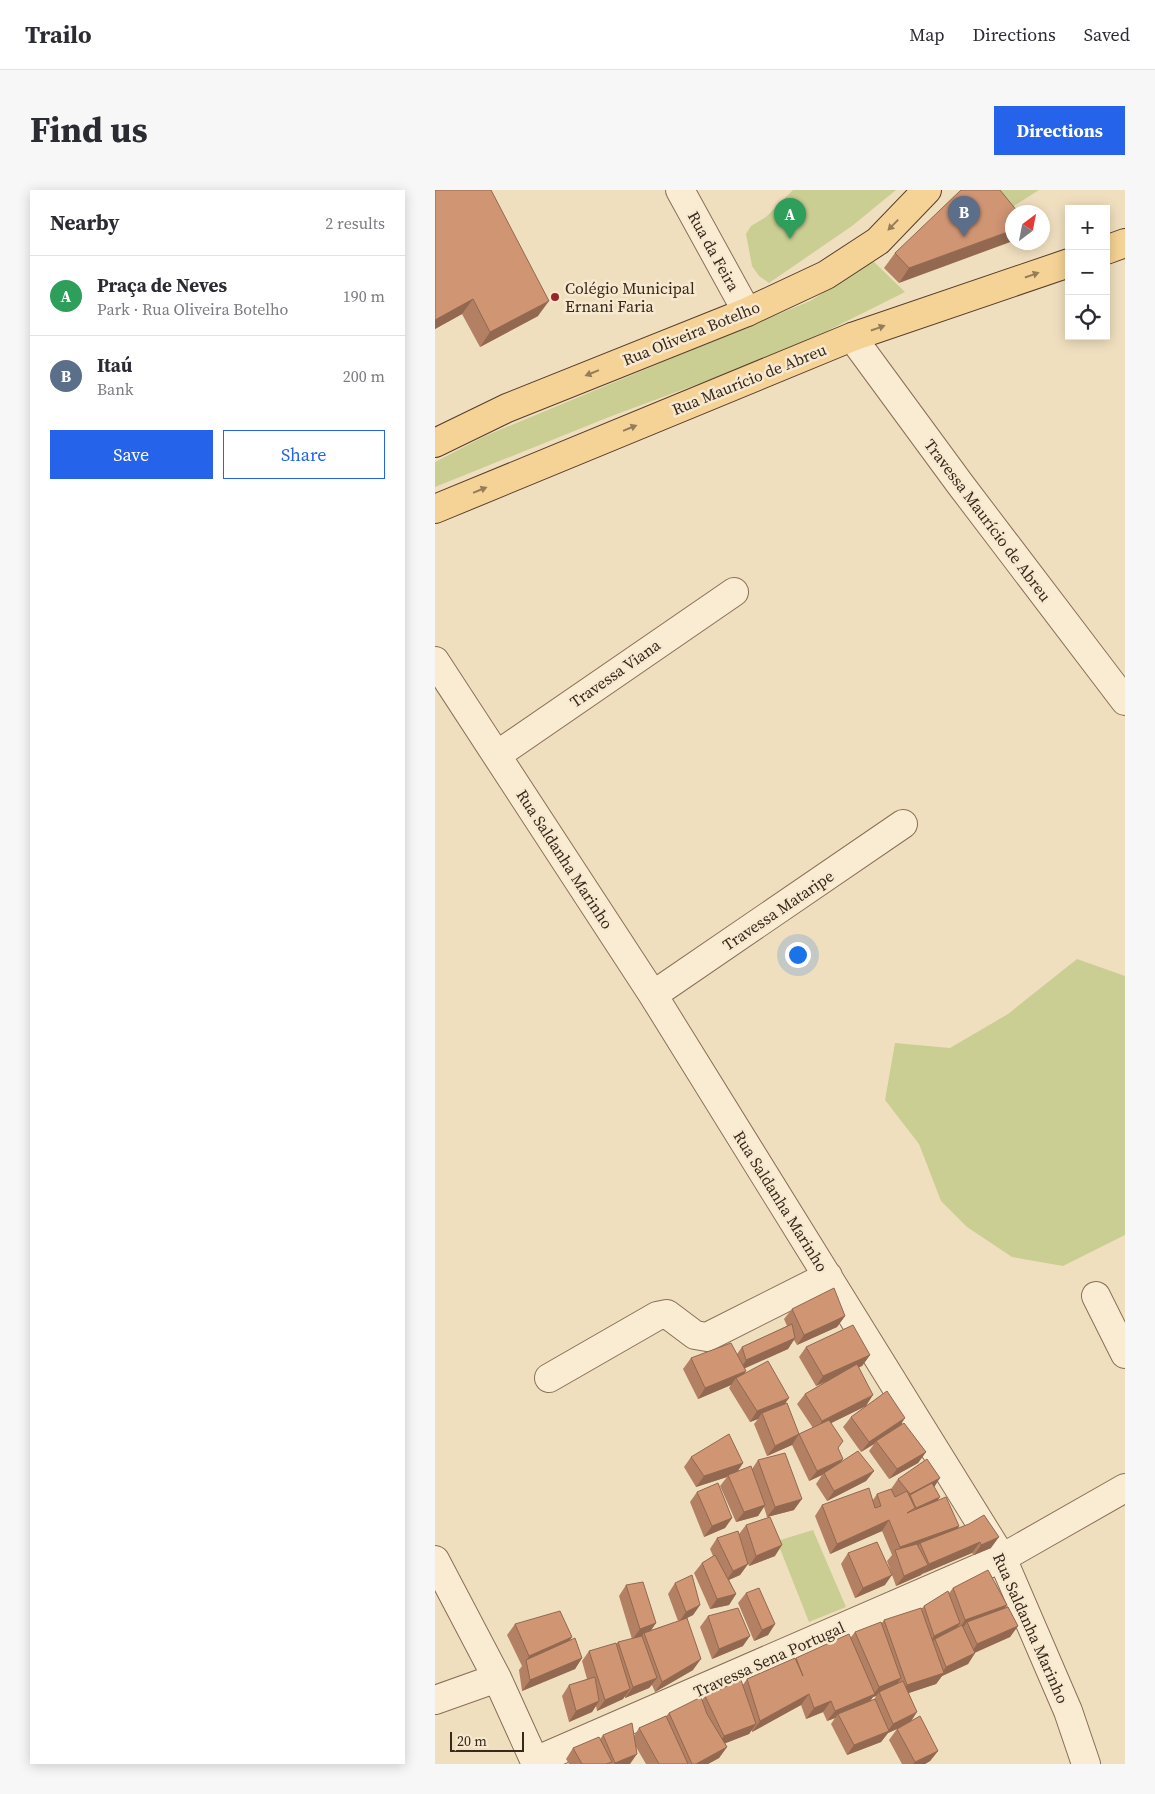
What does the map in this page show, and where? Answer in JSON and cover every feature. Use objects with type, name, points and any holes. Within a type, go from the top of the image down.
[{"type":"main road","name":"Rua Oliveira Botelho","points":[[435,443],[507,408],[747,312],[825,275],[878,240],[927,190]]},
{"type":"main road","points":[[1110,249],[1125,243]]},
{"type":"main road","name":"Rua Maurício de Abreu","points":[[435,509],[852,337],[1065,264]]},
{"type":"street","name":"Rua da Feira","points":[[680,190],[747,312]]},
{"type":"street","name":"Travessa Maurício de Abreu","points":[[852,337],[960,484],[1125,701]]},
{"type":"street","name":"Travessa Viana","points":[[497,755],[734,592]]},
{"type":"street","name":"Rua Saldanha Marinho","points":[[435,661],[653,995],[1002,1558],[1068,1711],[1086,1764]]},
{"type":"street","name":"Travessa Mataripe","points":[[653,995],[903,824]]},
{"type":"street","points":[[549,1378],[657,1316],[667,1314],[695,1335],[707,1337],[828,1276]]},
{"type":"street","points":[[1097,1296],[1125,1354]]},
{"type":"street","name":"Travessa Sena Portugal","points":[[536,1763],[1002,1558],[1125,1488]]},
{"type":"street","points":[[435,1560],[497,1678],[536,1763]]},
{"type":"street","points":[[435,1700],[497,1678]]},
{"type":"green space","points":[[793,190],[896,190],[852,226],[769,283],[759,276],[752,266],[746,234],[751,226],[766,217]]},
{"type":"green space","points":[[977,190],[1039,190],[1015,205],[1005,205],[1005,212],[998,216]]},
{"type":"green space","points":[[873,261],[905,292],[787,351],[609,417],[435,487],[435,462],[485,436],[810,301]]},
{"type":"green space","points":[[1077,959],[1125,976],[1125,1235],[1063,1266],[1012,1257],[967,1227],[941,1201],[919,1144],[885,1100],[895,1043],[950,1048],[1008,1014]]},
{"type":"green space","points":[[813,1530],[846,1607],[809,1622],[777,1541]]},
{"type":"building","points":[[435,190],[491,190],[549,301],[490,332],[473,299],[435,320]]},
{"type":"building","points":[[961,190],[1000,190],[1012,205],[1005,205],[1005,233],[909,268],[895,253]]},
{"type":"building","points":[[834,1288],[845,1316],[804,1335],[792,1309]]},
{"type":"building","points":[[792,1324],[795,1338],[746,1360],[742,1347]]},
{"type":"building","points":[[853,1325],[870,1355],[823,1376],[806,1347]]},
{"type":"building","points":[[731,1343],[746,1371],[705,1388],[691,1358]]},
{"type":"building","points":[[768,1361],[789,1398],[757,1411],[736,1378]]},
{"type":"building","points":[[857,1364],[873,1395],[822,1421],[805,1394]]},
{"type":"building","points":[[887,1391],[905,1418],[869,1442],[851,1417]]},
{"type":"building","points":[[787,1403],[799,1434],[775,1446],[762,1413]]},
{"type":"building","points":[[829,1420],[843,1441],[838,1448],[843,1459],[817,1471],[799,1434]]},
{"type":"building","points":[[904,1423],[926,1452],[897,1469],[876,1441]]},
{"type":"building","points":[[729,1434],[743,1463],[704,1476],[691,1457]]},
{"type":"building","points":[[858,1451],[874,1471],[834,1491],[824,1473]]},
{"type":"building","points":[[785,1453],[802,1499],[775,1507],[758,1460]]},
{"type":"building","points":[[927,1459],[940,1478],[910,1494],[898,1479]]},
{"type":"building","points":[[751,1466],[765,1505],[744,1512],[728,1475]]},
{"type":"building","points":[[718,1483],[732,1518],[712,1526],[697,1492]]},
{"type":"building","points":[[932,1483],[940,1497],[916,1508],[910,1495]]},
{"type":"building","points":[[869,1488],[875,1508],[881,1506],[877,1494],[891,1489],[895,1497],[907,1491],[915,1508],[907,1513],[946,1497],[959,1526],[900,1547],[889,1520],[837,1544],[822,1505]]},
{"type":"building","points":[[984,1515],[999,1537],[981,1545],[980,1542],[929,1564],[920,1543],[969,1524]]},
{"type":"building","points":[[770,1517],[782,1545],[756,1556],[746,1525]]},
{"type":"building","points":[[738,1531],[748,1564],[733,1571],[717,1538]]},
{"type":"building","points":[[877,1542],[892,1575],[863,1588],[848,1553]]},
{"type":"building","points":[[917,1544],[928,1565],[904,1576],[895,1550]]},
{"type":"building","points":[[715,1555],[736,1594],[717,1599],[702,1563]]},
{"type":"building","points":[[988,1570],[1007,1605],[965,1620],[953,1588]]},
{"type":"building","points":[[692,1575],[700,1605],[686,1612],[675,1583]]},
{"type":"building","points":[[643,1582],[656,1623],[640,1629],[626,1585]]},
{"type":"building","points":[[759,1588],[775,1624],[762,1630],[746,1593]]},
{"type":"building","points":[[948,1591],[960,1623],[934,1636],[924,1606]]},
{"type":"building","points":[[1008,1607],[1018,1626],[977,1644],[967,1622]]},
{"type":"building","points":[[738,1608],[750,1636],[719,1649],[708,1616]]},
{"type":"building","points":[[921,1608],[944,1673],[907,1685],[884,1620]]},
{"type":"building","points":[[560,1611],[572,1637],[529,1656],[515,1624]]},
{"type":"building","points":[[687,1618],[701,1659],[662,1682],[644,1633]]},
{"type":"building","points":[[881,1622],[901,1678],[879,1687],[855,1632]]},
{"type":"building","points":[[962,1625],[975,1653],[946,1667],[935,1639]]},
{"type":"building","points":[[849,1634],[875,1694],[835,1711],[831,1701],[814,1708],[809,1694],[760,1721],[747,1679],[795,1658],[803,1676],[796,1658]]},
{"type":"building","points":[[642,1636],[657,1678],[633,1687],[618,1642]]},
{"type":"building","points":[[575,1638],[582,1658],[530,1680],[526,1660]]},
{"type":"building","points":[[616,1643],[630,1689],[605,1700],[589,1651]]},
{"type":"building","points":[[595,1677],[599,1701],[576,1711],[569,1685]]},
{"type":"building","points":[[741,1680],[756,1724],[724,1736],[705,1696]]},
{"type":"building","points":[[903,1681],[917,1712],[893,1724],[879,1692]]},
{"type":"building","points":[[701,1697],[707,1714],[727,1747],[696,1764],[692,1764],[669,1713]]},
{"type":"building","points":[[875,1699],[889,1731],[854,1745],[838,1714]]},
{"type":"building","points":[[666,1716],[688,1764],[659,1764],[639,1728]]},
{"type":"building","points":[[920,1716],[938,1751],[915,1762],[897,1729]]},
{"type":"building","points":[[632,1723],[637,1754],[615,1763],[603,1735]]},
{"type":"building","points":[[599,1737],[612,1762],[606,1764],[582,1764],[573,1748]]},
{"type":"place","name":"Itaú","points":[[964,237]]},
{"type":"place","name":"Praça de Neves","points":[[790,239]]},
{"type":"place","name":"Colégio Municipal Ernani Faria","points":[[555,297]]}]
